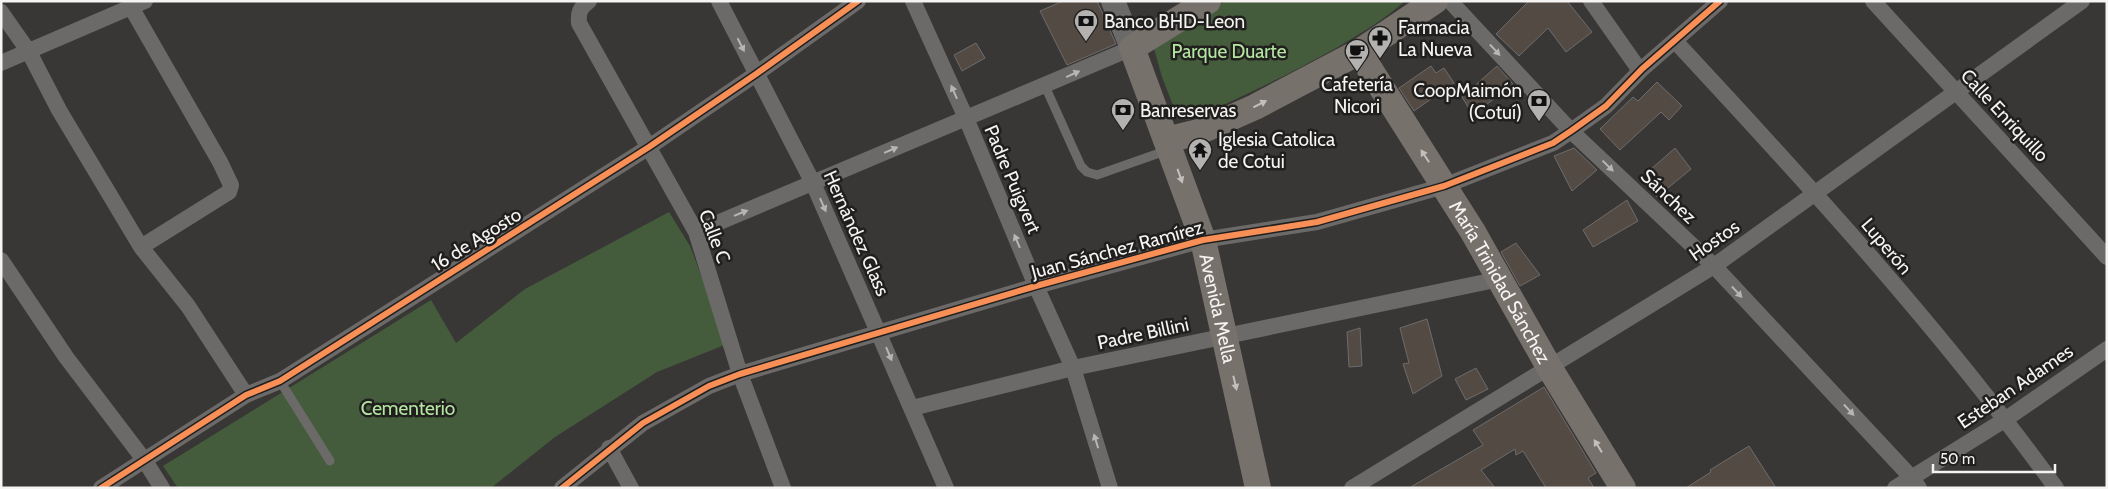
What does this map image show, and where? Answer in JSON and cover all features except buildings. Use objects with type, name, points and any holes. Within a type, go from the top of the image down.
[{"type":"main road","points":[[1113,1],[1132,48],[1208,1]]},
{"type":"main road","points":[[1168,145],[1247,110],[1359,52],[1435,1]]},
{"type":"main road","name":"Avenida Mella","points":[[1132,48],[1203,240],[1258,488]]},
{"type":"main road","name":"María Trinidad Sánchez","points":[[1359,52],[1444,186],[1500,279],[1549,367],[1623,488]]},
{"type":"street","name":"Hernández Glass","points":[[719,1],[813,183],[946,488]]},
{"type":"street","name":"16 de Agosto","points":[[101,488],[246,395],[280,382],[648,147],[756,74],[858,1]]},
{"type":"street","name":"Padre Puigvert","points":[[913,1],[966,118],[1036,286],[1073,368],[1110,488]]},
{"type":"street","name":"Sánchez","points":[[1450,1],[1571,131],[1714,266],[1915,482]]},
{"type":"street","points":[[1592,1],[1636,65],[1642,69]]},
{"type":"street","name":"Juan Sánchez Ramírez","points":[[562,488],[643,423],[709,386],[740,374],[1036,286],[1203,240],[1317,222],[1444,186],[1553,144],[1606,106],[1642,69],[1720,1]]},
{"type":"street","name":"Calle Enriquillo","points":[[1873,1],[2107,257]]},
{"type":"street","name":"Hostos","points":[[1352,488],[1714,266],[2082,1]]},
{"type":"street","points":[[1,63],[138,4],[231,185],[229,192],[142,248]]},
{"type":"street","name":"Calle C","points":[[583,7],[579,23],[696,232],[740,374],[783,488]]},
{"type":"street","points":[[1,12],[29,52],[59,110],[142,248],[188,306],[246,395]]},
{"type":"street","name":"Luperón","points":[[1675,41],[1815,192],[2006,419],[2056,488]]},
{"type":"street","points":[[696,232],[1132,48]]},
{"type":"street","points":[[1,260],[66,357],[145,461],[162,488]]},
{"type":"street","name":"Padre Billini","points":[[912,408],[1073,368],[1500,279]]},
{"type":"street","name":"Esteban Adames","points":[[1895,488],[1915,482],[2107,349]]},
{"type":"street","points":[[610,448],[631,488]]},
{"type":"lane","points":[[1045,86],[1081,166],[1087,172],[1098,175],[1168,145]]},
{"type":"lane","points":[[280,382],[330,461]]},
{"type":"green space","name":"Parque Duarte","points":[[1225,1],[1405,1],[1372,26],[1320,57],[1189,120],[1176,113],[1162,77],[1153,45]]},
{"type":"green space","name":"Cementerio","points":[[669,212],[690,246],[727,344],[657,372],[555,437],[491,488],[178,488],[163,466],[431,300],[456,343],[525,289]]},
{"type":"cycle path","points":[[101,488],[246,395],[280,381],[649,147],[858,1]]},
{"type":"cycle path","points":[[562,488],[643,423],[709,386],[740,374],[1036,286],[1203,240],[1317,222],[1444,186],[1553,143],[1606,106],[1642,69],[1720,1]]},
{"type":"place","name":"Banco BHD-Leon","points":[[1086,42]]},
{"type":"place","name":"Farmacia La Nueva","points":[[1380,59]]},
{"type":"place","name":"Cafetería Nicori","points":[[1357,72]]},
{"type":"place","name":"CoopMaimón (Cotuí)","points":[[1539,122]]},
{"type":"place","name":"Banreservas","points":[[1123,131]]},
{"type":"place","name":"Iglesia Catolica de Cotui","points":[[1200,171]]}]
